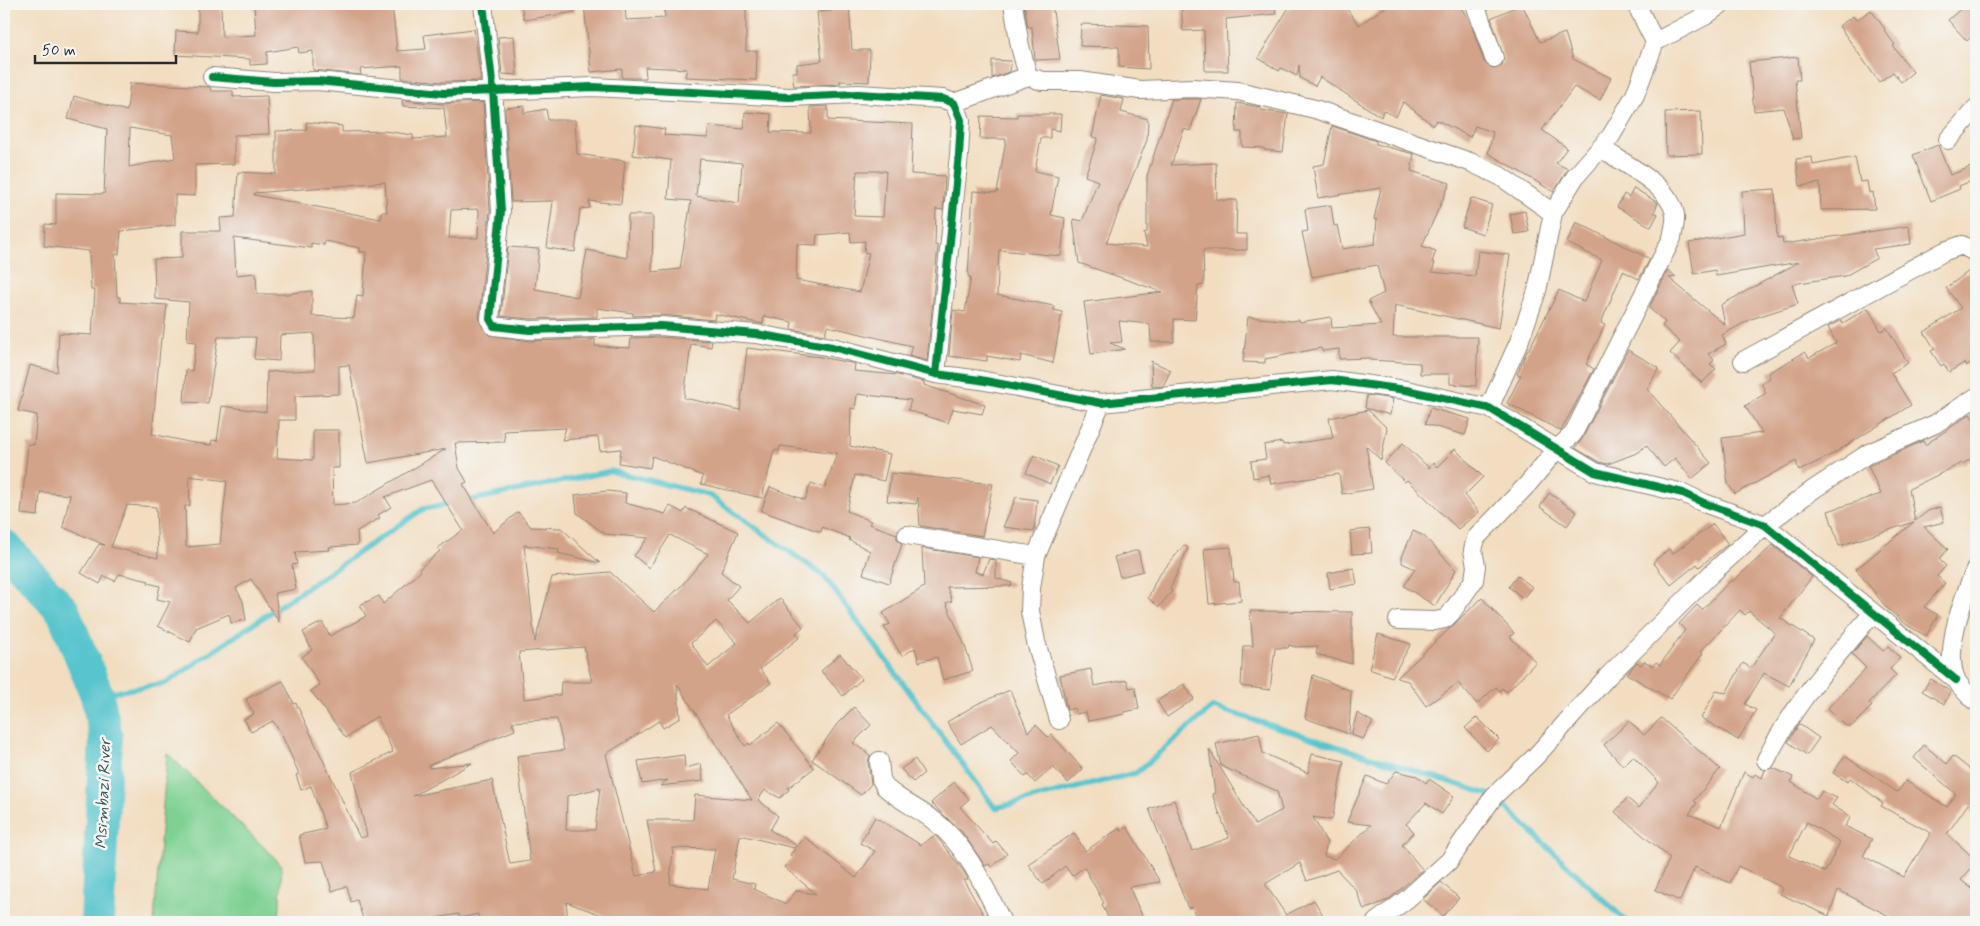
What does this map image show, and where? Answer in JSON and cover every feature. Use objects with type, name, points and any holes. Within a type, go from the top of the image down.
[{"type":"street","points":[[483,4],[493,90],[501,211],[490,319],[494,326],[530,330],[661,326],[756,334],[832,347],[936,374],[1102,402],[1332,380],[1406,390],[1489,408],[1595,472],[1682,493],[1765,525],[1872,614],[1956,680],[1976,702]]},
{"type":"street","points":[[1013,4],[1020,46],[1028,76]]},
{"type":"street","points":[[1475,4],[1494,58]]},
{"type":"street","points":[[1636,4],[1655,42]]},
{"type":"street","points":[[1489,408],[1519,342],[1537,291],[1553,213],[1575,177],[1612,136],[1635,95],[1655,42],[1705,16],[1721,4]]},
{"type":"street","points":[[212,77],[274,82],[317,81],[425,92],[593,87],[789,96],[858,94],[944,99],[954,103],[1028,76],[1042,81],[1080,81],[1140,90],[1193,88],[1238,91],[1315,109],[1470,162],[1500,176],[1553,213]]},
{"type":"street","points":[[936,374],[959,155],[961,120],[954,103]]},
{"type":"street","points":[[1948,140],[1976,108]]},
{"type":"street","points":[[1398,620],[1435,621],[1445,619],[1451,613],[1474,580],[1476,566],[1473,550],[1476,538],[1527,485],[1556,450],[1573,434],[1588,408],[1672,238],[1675,215],[1669,199],[1654,184],[1601,148]]},
{"type":"street","points":[[1743,361],[1945,250],[1962,245],[1976,253]]},
{"type":"street","points":[[1376,922],[1407,899],[1449,861],[1494,796],[1535,757],[1608,676],[1711,574],[1765,525],[1814,489],[1869,453],[1935,424],[1976,397]]},
{"type":"street","points":[[1059,720],[1036,642],[1030,611],[1036,556],[1102,402]]},
{"type":"street","points":[[907,535],[1036,556]]},
{"type":"street","points":[[1956,680],[1952,658],[1955,625],[1964,596],[1976,568]]},
{"type":"street","points":[[1766,760],[1776,739],[1810,687],[1872,614]]},
{"type":"street","points":[[879,761],[881,779],[885,787],[934,820],[949,834],[967,860],[1002,922]]},
{"type":"green space","points":[[167,753],[282,865],[279,922],[154,922]]},
{"type":"building","points":[[198,4],[221,4],[222,37],[256,35],[254,4],[392,4],[397,51],[426,49],[424,35],[474,29],[481,81],[443,82],[402,78],[402,66],[360,69],[361,75],[313,70],[313,51],[299,53],[298,47],[267,52],[267,64],[250,65],[250,59],[175,55],[176,31],[198,32]]},
{"type":"building","points":[[521,4],[574,4],[575,12],[524,20]]},
{"type":"building","points":[[584,4],[625,4],[626,20],[665,18],[664,4],[746,4],[746,51],[757,51],[756,80],[685,77],[687,69],[645,67],[646,78],[622,78],[622,69],[591,72]]},
{"type":"building","points":[[833,4],[849,4],[852,50],[870,50],[869,82],[840,81],[840,84],[794,86],[792,72],[797,72],[797,64],[822,61],[817,12],[832,11]]},
{"type":"building","points":[[1024,4],[1052,4],[1060,59],[1035,60],[1032,27],[1028,27]]},
{"type":"building","points":[[1181,4],[1275,4],[1276,14],[1226,19],[1228,71],[1205,71],[1204,30],[1183,31]]},
{"type":"building","points":[[1293,4],[1343,4],[1359,25],[1390,4],[1459,4],[1471,24],[1484,62],[1493,68],[1502,65],[1504,59],[1491,18],[1522,4],[1540,42],[1565,33],[1573,59],[1611,78],[1600,100],[1574,87],[1542,130],[1567,148],[1556,163],[1568,169],[1554,192],[1488,153],[1493,132],[1475,126],[1470,137],[1437,120],[1433,125],[1403,102],[1396,117],[1383,110],[1381,117],[1320,77],[1315,86],[1300,78],[1299,65],[1297,76],[1281,68],[1279,71],[1258,58]]},
{"type":"building","points":[[1966,4],[1976,4],[1976,31],[1967,41],[1948,20]]},
{"type":"building","points":[[1871,10],[1895,45],[1893,46],[1913,72],[1901,82],[1893,72],[1879,82],[1839,26],[1853,16],[1856,20]]},
{"type":"building","points":[[1081,24],[1148,26],[1149,69],[1119,67],[1119,47],[1080,46]]},
{"type":"building","points":[[514,36],[517,75],[502,74],[498,37]]},
{"type":"building","points":[[1798,57],[1800,80],[1795,80],[1801,138],[1793,139],[1784,108],[1754,111],[1749,62]]},
{"type":"building","points":[[992,60],[1011,61],[1009,72],[992,78]]},
{"type":"building","points":[[130,83],[210,87],[211,91],[233,91],[233,97],[267,96],[269,134],[234,135],[234,164],[195,165],[195,196],[175,195],[175,225],[121,231],[119,254],[115,254],[117,297],[120,297],[120,302],[167,305],[163,338],[161,338],[152,434],[211,445],[212,440],[217,441],[222,406],[266,412],[267,372],[315,370],[314,333],[280,335],[279,361],[254,359],[256,337],[218,337],[208,403],[184,402],[186,370],[192,371],[196,342],[187,341],[189,302],[155,299],[154,259],[182,258],[182,231],[221,231],[220,218],[235,217],[238,172],[276,174],[276,131],[307,130],[306,122],[342,126],[342,132],[384,131],[413,135],[413,139],[447,137],[444,108],[403,106],[402,100],[442,104],[483,102],[490,211],[479,318],[489,335],[530,341],[595,339],[595,346],[630,348],[631,338],[661,337],[712,341],[711,347],[691,344],[684,398],[740,410],[747,348],[821,357],[855,364],[854,371],[898,375],[924,382],[924,385],[985,405],[982,414],[953,409],[948,423],[908,410],[911,400],[857,394],[855,409],[851,408],[850,446],[890,454],[884,481],[855,475],[847,511],[871,521],[869,524],[897,534],[897,539],[902,544],[889,583],[863,574],[870,551],[849,540],[850,538],[822,527],[821,532],[761,511],[770,487],[805,500],[811,483],[825,488],[837,453],[780,446],[779,451],[774,450],[762,498],[701,484],[703,476],[652,456],[650,468],[619,463],[621,449],[600,451],[598,437],[562,440],[566,428],[504,431],[505,442],[455,443],[459,468],[467,482],[463,484],[493,533],[518,512],[531,527],[561,528],[600,563],[558,553],[559,549],[524,545],[535,642],[552,577],[610,572],[654,612],[682,585],[708,554],[670,535],[649,568],[634,556],[648,538],[605,534],[577,513],[575,495],[607,491],[626,493],[625,503],[665,514],[670,506],[683,513],[686,508],[738,532],[721,572],[739,586],[727,600],[750,623],[780,598],[803,627],[796,633],[800,637],[760,669],[771,683],[726,715],[745,746],[749,743],[750,745],[778,723],[814,768],[788,788],[789,790],[780,798],[765,790],[758,800],[778,816],[770,830],[796,845],[794,848],[740,835],[732,879],[755,884],[754,889],[786,904],[796,891],[816,894],[784,867],[793,857],[790,855],[805,837],[856,878],[875,851],[860,843],[875,817],[921,845],[935,835],[964,872],[968,879],[964,881],[988,922],[621,922],[566,902],[568,922],[479,922],[478,914],[460,918],[459,914],[412,922],[364,922],[357,900],[351,902],[347,886],[332,891],[323,861],[305,862],[299,835],[326,829],[311,786],[301,790],[296,775],[299,774],[281,733],[273,721],[251,732],[244,719],[254,714],[246,699],[283,681],[294,704],[296,703],[360,838],[367,836],[352,772],[393,752],[377,716],[346,738],[311,691],[320,685],[302,657],[312,650],[303,632],[322,622],[330,636],[366,616],[360,605],[379,596],[383,604],[421,571],[419,569],[440,551],[438,548],[463,530],[431,480],[385,497],[391,507],[378,515],[380,518],[357,531],[358,545],[329,547],[330,550],[295,552],[297,564],[292,565],[296,589],[275,593],[279,622],[251,579],[236,588],[243,601],[246,620],[231,623],[229,614],[196,628],[190,642],[158,626],[170,602],[157,599],[160,586],[148,583],[149,581],[119,574],[115,581],[104,576],[100,584],[81,573],[99,544],[105,545],[63,527],[70,495],[40,492],[38,516],[21,514],[28,444],[34,445],[37,415],[18,411],[30,365],[57,372],[59,333],[92,335],[95,290],[91,290],[89,251],[44,246],[45,224],[56,225],[56,193],[104,194],[107,129],[68,119],[74,96],[127,111]],"holes":[[[130,128],[172,135],[175,158],[129,167]],[[385,182],[387,212],[381,212],[381,219],[254,195],[254,193]],[[479,209],[478,238],[449,238],[451,210]],[[234,238],[311,248],[311,243],[324,245],[325,241],[360,248],[360,252],[366,252],[363,296],[357,295],[354,318],[312,316],[312,291],[292,294],[257,294],[256,273],[236,275]],[[349,365],[368,463],[446,449],[356,503],[333,505],[332,468],[339,468],[339,430],[313,430],[313,460],[277,458],[279,420],[295,420],[295,396],[339,394],[339,366]],[[189,476],[227,481],[220,544],[186,547],[185,506],[190,506]],[[127,505],[156,507],[158,558],[111,547]],[[716,621],[737,643],[708,667],[691,643]],[[584,647],[592,682],[561,682],[560,695],[524,699],[519,652]],[[677,684],[752,800],[695,795],[693,820],[647,820],[656,872],[636,876],[606,754],[659,721],[663,728],[680,718]],[[557,719],[564,750],[517,756],[530,861],[510,864],[492,780],[413,796],[472,763],[429,768],[429,765],[515,730],[512,722]],[[600,788],[595,830],[566,830],[567,796]],[[673,848],[715,849],[708,889],[670,884]]]},
{"type":"building","points":[[1101,95],[1124,99],[1121,112],[1148,119],[1147,140],[1106,243],[1147,247],[1144,233],[1147,232],[1147,176],[1172,99],[1201,99],[1190,131],[1184,129],[1171,165],[1216,163],[1217,200],[1237,200],[1236,234],[1247,234],[1247,250],[1203,250],[1204,285],[1198,286],[1195,320],[1174,319],[1174,342],[1151,342],[1150,324],[1119,321],[1122,342],[1110,343],[1125,349],[1091,354],[1084,302],[1162,292],[1079,263],[1073,219],[1082,221],[1098,181],[1085,176],[1098,138],[1092,137]]},
{"type":"building","points":[[1237,103],[1260,107],[1260,110],[1288,114],[1283,152],[1264,150],[1264,148],[1242,147],[1242,132],[1236,132]]},
{"type":"building","points":[[524,106],[524,113],[546,109],[548,120],[575,120],[577,154],[625,161],[621,204],[589,201],[590,208],[580,209],[575,252],[547,248],[553,201],[511,202],[505,108]]},
{"type":"building","points":[[828,106],[828,120],[913,124],[911,174],[945,176],[943,210],[936,209],[935,245],[938,246],[927,361],[909,356],[912,346],[827,326],[825,335],[791,329],[792,322],[764,316],[763,324],[715,314],[714,320],[662,315],[633,316],[633,313],[597,308],[597,317],[530,319],[501,316],[508,247],[539,249],[535,289],[578,297],[587,250],[627,258],[628,215],[653,215],[652,272],[680,269],[691,201],[668,199],[671,160],[633,155],[636,125],[665,129],[664,135],[707,138],[709,126],[744,129],[745,112],[771,114],[770,132],[811,133],[810,107]],"holes":[[[700,159],[742,163],[739,203],[696,196]],[[857,171],[886,171],[883,217],[854,216]],[[850,232],[851,242],[865,241],[864,252],[869,253],[860,292],[796,280],[797,244],[816,245],[817,235]]]},
{"type":"building","points":[[1701,111],[1702,154],[1666,155],[1665,112]]},
{"type":"building","points":[[1017,114],[1061,114],[1060,131],[1050,129],[1050,138],[1041,138],[1035,171],[1058,176],[1051,215],[1065,218],[1061,256],[999,250],[997,295],[1054,306],[1054,310],[1062,312],[1053,363],[1021,355],[1020,362],[987,356],[987,361],[949,356],[953,310],[965,312],[971,277],[968,277],[973,191],[997,193],[1006,139],[980,139],[981,116],[1017,117]]},
{"type":"building","points":[[1332,126],[1376,141],[1376,144],[1414,154],[1411,171],[1450,183],[1422,246],[1436,251],[1432,262],[1435,263],[1432,272],[1475,276],[1478,251],[1510,255],[1499,328],[1395,305],[1393,337],[1478,337],[1476,386],[1450,384],[1450,374],[1420,374],[1420,363],[1370,360],[1370,358],[1339,359],[1339,349],[1322,351],[1321,348],[1265,359],[1265,363],[1243,362],[1248,317],[1299,320],[1300,322],[1331,317],[1332,328],[1381,325],[1368,301],[1384,293],[1377,265],[1312,277],[1302,232],[1308,231],[1305,209],[1331,205],[1334,226],[1337,225],[1342,249],[1375,244],[1377,220],[1374,219],[1381,188],[1318,198],[1313,166],[1324,164]]},
{"type":"building","points":[[1938,145],[1950,175],[1976,165],[1976,179],[1959,186],[1960,189],[1931,201],[1913,155]]},
{"type":"building","points":[[1812,157],[1813,165],[1855,157],[1860,182],[1867,181],[1869,193],[1873,192],[1875,209],[1821,210],[1820,183],[1800,186],[1796,159]]},
{"type":"building","points":[[1634,188],[1658,203],[1654,212],[1658,214],[1651,227],[1617,207],[1624,194],[1629,197]]},
{"type":"building","points":[[1775,189],[1777,238],[1782,237],[1783,244],[1909,226],[1911,244],[1873,249],[1877,258],[1845,276],[1792,284],[1798,304],[1751,319],[1722,335],[1726,344],[1708,354],[1714,360],[1710,364],[1716,369],[1702,383],[1670,353],[1680,342],[1662,326],[1665,322],[1649,308],[1668,270],[1676,277],[1669,278],[1725,325],[1721,305],[1799,262],[1716,276],[1715,270],[1694,274],[1689,243],[1744,233],[1742,191]]},
{"type":"building","points":[[1471,198],[1492,205],[1483,234],[1462,227]]},
{"type":"building","points":[[1525,211],[1529,232],[1514,234],[1510,214]]},
{"type":"building","points":[[1576,222],[1650,259],[1639,279],[1623,271],[1601,323],[1605,325],[1586,364],[1594,369],[1561,431],[1507,403],[1521,375],[1517,374],[1527,351],[1559,290],[1584,302],[1602,260],[1567,243]]},
{"type":"building","points":[[1976,266],[1976,360],[1966,366],[1964,363],[1949,372],[1944,364],[1941,366],[1931,351],[1935,349],[1924,332],[1961,308],[1946,288]]},
{"type":"building","points":[[1868,308],[1881,331],[1887,328],[1908,363],[1891,373],[1911,405],[1833,454],[1799,471],[1796,461],[1735,494],[1728,484],[1722,438],[1762,433],[1745,406],[1766,393],[1761,383],[1770,378],[1768,373],[1805,352],[1809,358],[1836,343],[1828,327],[1841,320],[1843,323]]},
{"type":"building","points":[[1628,350],[1659,368],[1647,389],[1711,463],[1692,479],[1675,458],[1664,467],[1646,445],[1639,452],[1608,464],[1599,462],[1575,448],[1582,439]]},
{"type":"building","points":[[1151,361],[1171,370],[1163,386],[1152,387]]},
{"type":"building","points":[[1367,395],[1393,399],[1390,415],[1365,408]]},
{"type":"building","points":[[1430,408],[1470,419],[1465,435],[1425,424]]},
{"type":"building","points":[[1368,410],[1387,428],[1381,460],[1366,446],[1373,489],[1342,494],[1339,474],[1271,484],[1269,475],[1253,478],[1251,461],[1266,459],[1264,445],[1282,442],[1283,445],[1333,438],[1329,418]]},
{"type":"building","points":[[1970,414],[1976,423],[1976,455],[1963,464],[1909,489],[1915,521],[1928,511],[1940,507],[1944,522],[1924,527],[1948,549],[1939,559],[1946,566],[1937,576],[1945,583],[1924,607],[1938,615],[1926,636],[1907,625],[1886,607],[1856,569],[1914,522],[1839,546],[1828,511],[1881,494],[1868,466],[1923,441],[1925,445]]},
{"type":"building","points":[[1403,443],[1429,468],[1433,463],[1437,467],[1455,449],[1483,477],[1465,495],[1479,512],[1458,529],[1407,480],[1405,482],[1385,463]]},
{"type":"building","points":[[1034,455],[1058,466],[1050,484],[1026,473]]},
{"type":"building","points":[[891,473],[993,484],[982,536],[920,526],[918,497],[916,504],[887,501]]},
{"type":"building","points":[[1549,493],[1577,512],[1567,526],[1540,507]]},
{"type":"building","points":[[1016,497],[1037,500],[1034,531],[1003,527]]},
{"type":"building","points":[[1713,524],[1728,544],[1699,567],[1697,564],[1671,585],[1653,562],[1669,549],[1672,554]]},
{"type":"building","points":[[1370,529],[1372,553],[1352,554],[1350,531]]},
{"type":"building","points":[[1413,531],[1424,536],[1456,570],[1435,606],[1404,586],[1415,569],[1402,563],[1402,557]]},
{"type":"building","points":[[1184,545],[1188,548],[1170,589],[1172,591],[1159,607],[1148,598],[1157,578]]},
{"type":"building","points":[[1773,545],[1812,577],[1780,618],[1814,640],[1789,686],[1764,673],[1745,704],[1756,710],[1738,740],[1701,718],[1716,691],[1726,693],[1743,663],[1751,668],[1775,633],[1749,611],[1745,615],[1740,610],[1700,652],[1703,653],[1670,699],[1627,674],[1637,662],[1641,665],[1644,661],[1653,666],[1656,662],[1660,665],[1685,630],[1679,624],[1697,605],[1702,610],[1731,580],[1732,582]]},
{"type":"building","points":[[1231,547],[1234,582],[1239,582],[1241,601],[1209,604],[1204,549]]},
{"type":"building","points":[[922,548],[978,557],[975,572],[983,574],[989,559],[996,560],[996,578],[1012,583],[1011,586],[947,587],[952,601],[946,603],[965,646],[973,671],[943,680],[937,657],[919,662],[915,648],[902,656],[884,627],[890,624],[883,613],[924,587]]},
{"type":"building","points":[[1138,550],[1143,571],[1120,577],[1114,557]]},
{"type":"building","points":[[1354,568],[1357,584],[1330,589],[1328,573]]},
{"type":"building","points":[[1517,575],[1532,587],[1523,598],[1509,587]]},
{"type":"building","points":[[1482,598],[1514,633],[1510,637],[1536,662],[1507,692],[1502,688],[1500,691],[1496,687],[1477,704],[1458,683],[1426,706],[1408,681],[1397,678]]},
{"type":"building","points":[[1250,611],[1352,612],[1352,664],[1316,654],[1318,646],[1295,647],[1289,645],[1288,648],[1275,648],[1270,690],[1241,686],[1243,646],[1253,646]]},
{"type":"building","points":[[1378,634],[1411,644],[1392,677],[1369,669]]},
{"type":"building","points":[[1867,636],[1883,651],[1888,646],[1900,658],[1890,669],[1896,675],[1869,703],[1872,706],[1852,726],[1846,726],[1828,708],[1866,668],[1852,654]]},
{"type":"building","points":[[840,654],[862,679],[843,696],[821,671]]},
{"type":"building","points":[[1091,669],[1094,686],[1127,680],[1129,688],[1135,687],[1139,709],[1124,712],[1125,714],[1088,721],[1086,712],[1076,714],[1074,708],[1067,710],[1060,675]]},
{"type":"building","points":[[1313,675],[1351,691],[1349,734],[1305,718]]},
{"type":"building","points":[[1931,679],[1951,692],[1944,704],[1922,691]]},
{"type":"building","points":[[1184,684],[1194,699],[1167,717],[1157,701]]},
{"type":"building","points":[[1010,690],[1028,732],[1036,725],[1048,737],[1051,734],[1083,769],[1068,783],[1053,767],[1035,783],[1028,775],[1025,777],[1011,761],[1019,753],[992,725],[961,744],[947,722],[977,704]]},
{"type":"building","points":[[854,707],[871,725],[853,743],[870,755],[868,762],[871,784],[861,795],[812,760],[837,724]]},
{"type":"building","points":[[1357,713],[1373,722],[1363,739],[1351,735]]},
{"type":"building","points":[[1477,717],[1499,739],[1487,751],[1465,728]]},
{"type":"building","points":[[1661,718],[1720,769],[1694,801],[1697,803],[1689,814],[1721,827],[1744,772],[1753,777],[1755,774],[1762,778],[1765,770],[1773,768],[1793,777],[1791,782],[1817,799],[1822,791],[1837,798],[1832,805],[1851,817],[1845,826],[1872,839],[1863,856],[1904,877],[1931,833],[1881,806],[1883,803],[1850,778],[1847,782],[1833,773],[1845,756],[1897,792],[1906,781],[1947,807],[1956,794],[1914,758],[1924,745],[1947,764],[1953,756],[1976,774],[1976,812],[1968,804],[1947,834],[1976,860],[1976,863],[1961,880],[1976,892],[1976,922],[1901,922],[1838,890],[1829,916],[1780,894],[1783,888],[1738,866],[1730,883],[1695,867],[1680,901],[1655,890],[1670,858],[1615,812],[1627,798],[1639,808],[1659,782],[1633,756],[1623,766],[1604,745],[1629,721],[1644,735]],"holes":[[[1807,822],[1840,842],[1825,872],[1789,856]]]},
{"type":"building","points":[[1799,724],[1819,738],[1807,755],[1788,742]]},
{"type":"building","points":[[1259,734],[1263,753],[1308,773],[1312,754],[1344,761],[1332,820],[1313,817],[1327,843],[1324,856],[1335,859],[1371,825],[1347,822],[1367,776],[1386,784],[1396,771],[1417,776],[1426,783],[1429,779],[1454,796],[1442,814],[1426,803],[1406,824],[1414,832],[1402,845],[1423,870],[1388,900],[1364,910],[1356,890],[1337,870],[1307,881],[1300,863],[1265,884],[1286,915],[1314,900],[1327,922],[1198,922],[1192,907],[1188,908],[1149,809],[1174,800],[1192,851],[1229,838],[1212,794],[1215,793],[1209,749],[1255,825],[1282,810],[1277,791],[1221,766],[1216,744]]},
{"type":"building","points":[[684,755],[685,768],[701,764],[703,781],[660,786],[668,780],[642,784],[638,761]]},
{"type":"building","points":[[915,759],[924,773],[913,782],[901,769]]},
{"type":"building","points":[[954,782],[969,799],[960,807],[993,844],[996,841],[1007,854],[991,867],[989,864],[985,866],[963,833],[931,803]]},
{"type":"building","points":[[1127,827],[1160,882],[1129,887],[1145,922],[1110,922],[1102,904],[1104,903],[1084,867],[1072,876],[1065,866],[1043,884],[1028,864],[1074,833],[1085,851],[1120,828],[1121,831]]},
{"type":"building","points":[[1441,882],[1459,898],[1443,916],[1423,899]]},
{"type":"waterway","points":[[466,501],[611,471],[709,495],[824,576],[995,808],[1136,773],[1213,707],[1494,796],[1627,922]]},
{"type":"waterway","points":[[97,695],[166,683],[423,509],[454,503]]},
{"type":"waterway","name":"Msimbazi River","points":[[4,546],[63,611],[97,695],[106,737],[97,922]]},
{"type":"cycle path","points":[[483,4],[493,90],[501,211],[490,319],[494,326],[530,330],[661,326],[756,334],[832,347],[936,374],[980,380],[1101,403],[1332,380],[1406,390],[1489,408],[1595,472],[1683,493],[1704,503],[1765,525],[1956,680]]},
{"type":"cycle path","points":[[212,77],[274,82],[317,81],[443,93],[593,87],[789,97],[858,94],[943,99],[954,103],[961,120],[959,155],[936,374]]}]
